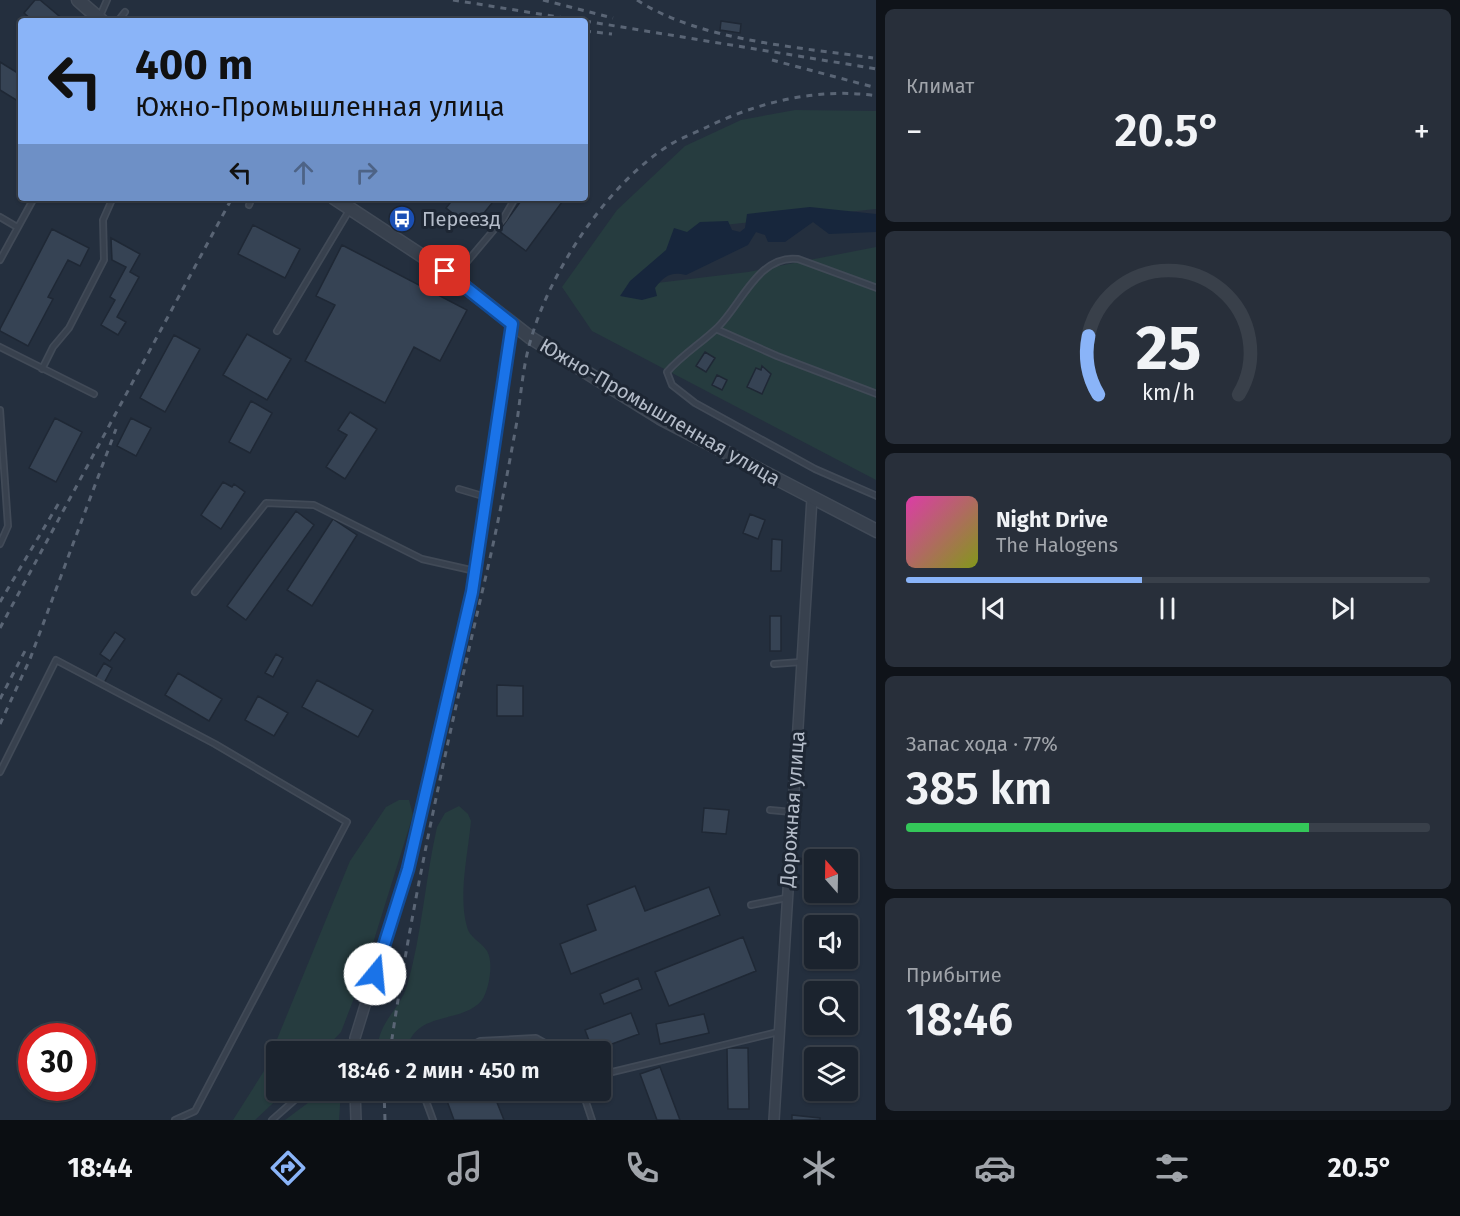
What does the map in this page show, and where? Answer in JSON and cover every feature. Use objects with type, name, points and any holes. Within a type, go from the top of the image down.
[{"type":"street","points":[[78,0],[98,18]]},
{"type":"street","name":"Южно-Промышленная улица","points":[[339,201],[454,278],[512,324],[660,418],[876,531]]},
{"type":"street","points":[[355,1041],[408,869],[475,572],[512,324]]},
{"type":"street","name":"Дорожная улица","points":[[774,1120],[812,498]]},
{"type":"street","points":[[355,1101],[356,1120]]},
{"type":"lane","points":[[101,18],[107,0]]},
{"type":"lane","points":[[120,18],[125,12]]},
{"type":"lane","points":[[0,260],[32,201]]},
{"type":"lane","points":[[249,205],[251,201]]},
{"type":"lane","points":[[454,278],[502,219],[513,201]]},
{"type":"lane","points":[[42,369],[53,347],[69,328],[104,260],[102,220],[111,202]]},
{"type":"lane","points":[[277,330],[351,208]]},
{"type":"lane","points":[[0,217],[17,227]]},
{"type":"lane","points":[[876,288],[798,260],[785,258],[758,277],[716,329],[667,372],[667,378],[678,393],[776,449],[848,485],[876,496]]},
{"type":"lane","points":[[716,329],[777,356],[876,394]]},
{"type":"lane","points":[[0,347],[94,394]]},
{"type":"lane","points":[[0,410],[8,526],[0,544]]},
{"type":"lane","points":[[459,489],[486,497]]},
{"type":"lane","points":[[195,592],[266,503],[314,505],[422,559],[475,572]]},
{"type":"lane","points":[[0,772],[56,660],[215,744],[347,822],[195,1111],[175,1120]]},
{"type":"lane","points":[[774,664],[801,662]]},
{"type":"lane","points":[[770,810],[792,812]]},
{"type":"lane","points":[[751,905],[786,898]]},
{"type":"lane","points":[[611,1072],[778,1032]]},
{"type":"lane","points":[[480,1041],[536,1038],[541,1041]]},
{"type":"lane","points":[[272,1120],[294,1101]]},
{"type":"lane","points":[[426,1101],[433,1120]]},
{"type":"lane","points":[[586,1101],[592,1120]]},
{"type":"green space","points":[[795,110],[876,111],[876,209],[695,228],[632,286],[748,272],[876,247],[876,480],[592,331],[562,287],[617,210],[685,146],[741,120]]},
{"type":"green space","points":[[399,800],[409,800],[413,815],[364,972],[341,1032],[332,1041],[276,1041],[350,861],[386,807]]},
{"type":"green space","points":[[459,806],[468,814],[471,821],[464,874],[464,915],[468,931],[489,956],[490,976],[487,990],[482,1000],[473,1008],[429,1023],[419,1029],[410,1041],[379,1041],[385,1023],[407,986],[437,827],[445,813]]},
{"type":"green space","points":[[266,1066],[266,1101],[275,1101],[255,1120],[233,1120]]},
{"type":"green space","points":[[311,1101],[340,1101],[339,1120],[285,1120]]},
{"type":"water","points":[[810,207],[876,214],[876,232],[829,234],[813,222],[785,242],[768,242],[765,235],[756,232],[748,245],[686,275],[672,274],[665,278],[655,288],[657,296],[642,300],[620,296],[630,281],[666,250],[674,228],[687,232],[700,222],[728,221],[732,230],[740,232],[745,228],[747,214]]},
{"type":"building","points":[[35,0],[40,0],[61,18],[30,18],[24,13]]},
{"type":"building","points":[[721,21],[741,24],[740,33],[720,30]]},
{"type":"building","points":[[0,62],[18,73],[18,101],[0,90]]},
{"type":"building","points":[[452,201],[494,201],[472,228],[446,208]]},
{"type":"building","points":[[521,201],[563,201],[526,251],[499,231]]},
{"type":"building","points":[[253,225],[300,249],[285,278],[238,254]]},
{"type":"building","points":[[52,229],[89,248],[80,266],[68,260],[48,297],[53,299],[28,346],[0,329]]},
{"type":"building","points":[[111,238],[140,254],[130,272],[139,277],[117,317],[126,322],[118,335],[101,325],[115,300],[110,297],[126,267],[112,260]]},
{"type":"building","points":[[342,245],[467,310],[440,361],[414,347],[385,403],[305,361],[335,305],[316,296]]},
{"type":"building","points":[[247,334],[291,359],[267,400],[223,375]]},
{"type":"building","points":[[174,335],[200,349],[165,412],[140,398]]},
{"type":"building","points":[[705,352],[715,358],[706,372],[696,366]]},
{"type":"building","points":[[762,366],[771,374],[762,394],[747,387],[756,368],[761,370]]},
{"type":"building","points":[[717,375],[727,380],[722,390],[712,385]]},
{"type":"building","points":[[251,401],[272,413],[250,453],[229,442]]},
{"type":"building","points":[[350,412],[377,429],[345,479],[326,467],[347,435],[338,430]]},
{"type":"building","points":[[55,418],[82,432],[56,482],[29,468]]},
{"type":"building","points":[[131,418],[151,428],[136,456],[117,446]]},
{"type":"building","points":[[223,482],[232,487],[234,484],[245,492],[221,529],[201,515]]},
{"type":"building","points":[[296,511],[314,525],[246,620],[227,606]]},
{"type":"building","points":[[750,514],[765,520],[758,539],[743,533]]},
{"type":"building","points":[[333,519],[357,535],[312,606],[287,590]]},
{"type":"building","points":[[772,539],[782,540],[781,571],[771,571]]},
{"type":"building","points":[[770,616],[781,616],[781,651],[770,651]]},
{"type":"building","points":[[115,632],[125,639],[110,661],[100,654]]},
{"type":"building","points":[[276,654],[283,658],[273,677],[265,673]]},
{"type":"building","points":[[104,663],[112,668],[104,683],[95,678]]},
{"type":"building","points":[[178,673],[222,699],[209,721],[165,695]]},
{"type":"building","points":[[317,680],[373,710],[358,737],[302,707]]},
{"type":"building","points":[[497,685],[523,686],[523,716],[497,716]]},
{"type":"building","points":[[258,696],[288,713],[274,736],[245,720]]},
{"type":"building","points":[[704,808],[729,810],[726,834],[702,832]]},
{"type":"building","points":[[635,886],[645,911],[709,887],[720,915],[571,974],[560,944],[596,930],[587,905]]},
{"type":"building","points":[[743,937],[756,971],[669,1006],[655,972]]},
{"type":"building","points":[[638,978],[642,989],[604,1004],[600,994]]},
{"type":"building","points":[[631,1013],[639,1034],[611,1044],[611,1041],[589,1041],[585,1030]]},
{"type":"building","points":[[704,1014],[709,1033],[660,1044],[656,1024]]},
{"type":"building","points":[[727,1048],[748,1048],[749,1109],[728,1109]]},
{"type":"building","points":[[660,1067],[680,1120],[657,1120],[640,1074]]},
{"type":"building","points":[[447,1101],[496,1101],[504,1120],[454,1120]]},
{"type":"building","points":[[792,1115],[820,1118],[820,1120],[792,1120]]},
{"type":"railway","points":[[453,0],[564,18]]},
{"type":"railway","points":[[543,0],[613,18]]},
{"type":"railway","points":[[637,0],[662,14],[720,33],[782,46],[873,58]]},
{"type":"railway","points":[[588,21],[876,69]]},
{"type":"railway","points":[[588,31],[612,34]]},
{"type":"railway","points":[[772,60],[876,88]]},
{"type":"railway","points":[[392,1041],[420,875],[498,523],[526,359],[540,312],[553,284],[585,230],[605,204],[648,160],[671,144],[728,117],[790,99],[834,94],[876,96]]},
{"type":"railway","points":[[0,628],[230,201]]},
{"type":"railway","points":[[0,724],[30,659],[116,429]]},
{"type":"railway","points":[[0,602],[60,501]]},
{"type":"railway","points":[[0,699],[26,649]]},
{"type":"railway","points":[[384,1101],[385,1120]]},
{"type":"place","name":"Переезд","points":[[402,219]]},
{"type":"route","points":[[375,974],[408,869],[472,592],[512,324],[445,271]]}]
